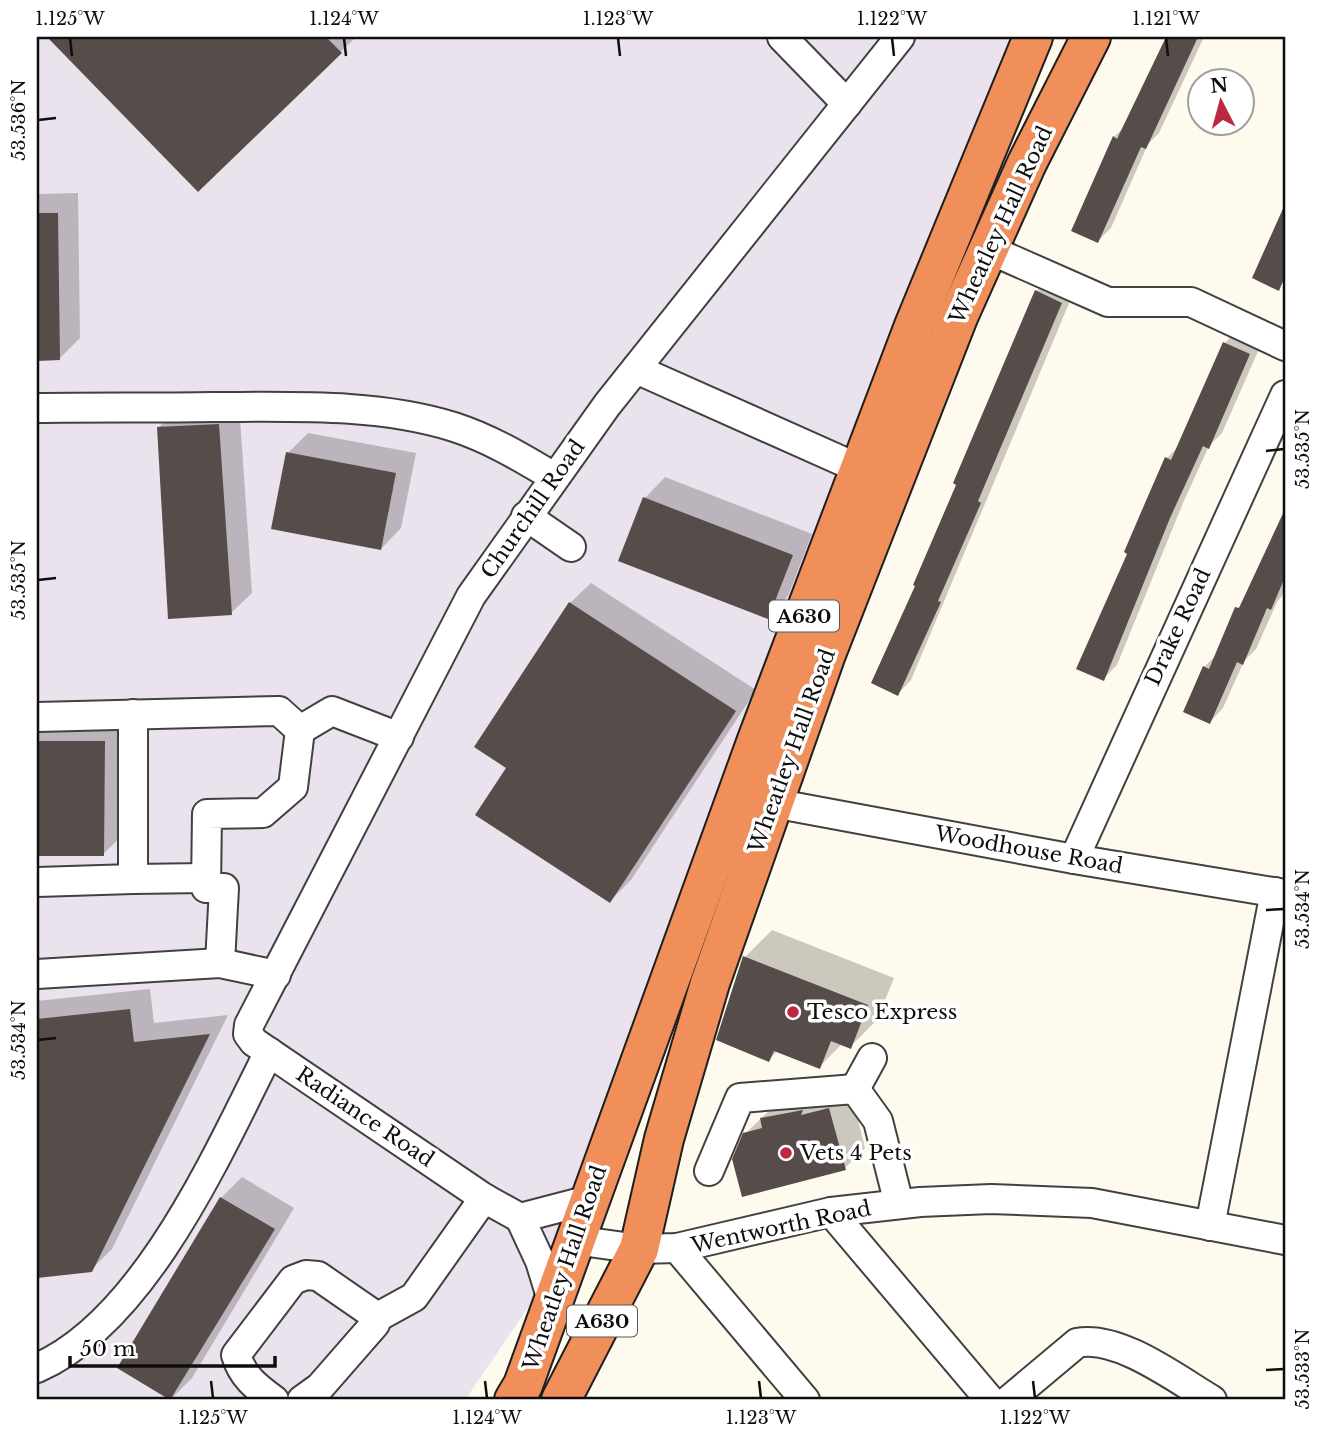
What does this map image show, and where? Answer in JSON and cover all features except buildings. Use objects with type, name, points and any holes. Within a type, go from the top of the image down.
[{"type":"highway","points":[[999,118],[1010,67],[1010,37]]},
{"type":"highway","name":"Wheatley Hall Road","points":[[607,1245],[589,1200],[914,326],[1033,37]]},
{"type":"highway","name":"Wheatley Hall Road","points":[[561,1400],[607,1245],[664,1139],[710,983],[826,654],[958,317],[1027,163],[1091,37]]},
{"type":"highway","name":"Wheatley Hall Road","points":[[514,1400],[523,1385],[553,1303],[607,1245]]},
{"type":"street","points":[[782,37],[847,104]]},
{"type":"street","name":"Churchill Road","points":[[248,1034],[471,596],[554,477],[636,369],[900,37]]},
{"type":"street","points":[[988,249],[1108,302],[1191,302],[1285,346]]},
{"type":"street","points":[[636,369],[860,469]]},
{"type":"street","name":"Drake Road","points":[[1074,859],[1285,395]]},
{"type":"street","points":[[37,408],[278,407],[343,409],[404,416],[453,427],[503,446],[554,477]]},
{"type":"street","points":[[526,516],[571,547]]},
{"type":"street","points":[[37,716],[279,711],[300,730]]},
{"type":"street","points":[[300,730],[332,711],[399,737]]},
{"type":"street","points":[[133,714],[134,879]]},
{"type":"street","points":[[220,963],[224,888],[206,888],[207,814],[263,813],[293,787],[300,730]]},
{"type":"street","name":"Woodhouse Road","points":[[773,803],[1074,859],[1280,893]]},
{"type":"street","points":[[37,882],[206,877]]},
{"type":"street","points":[[1210,1226],[1280,893]]},
{"type":"street","points":[[37,974],[220,963],[276,975]]},
{"type":"street","name":"Radiance Road","points":[[248,1034],[269,1052],[484,1198],[520,1218]]},
{"type":"street","points":[[37,1368],[91,1333],[117,1310],[185,1211],[269,1052]]},
{"type":"street","points":[[855,1089],[872,1058]]},
{"type":"street","points":[[709,1171],[740,1098],[855,1089]]},
{"type":"street","points":[[855,1089],[878,1121],[899,1204]]},
{"type":"street","points":[[374,1319],[414,1297],[484,1198]]},
{"type":"street","name":"Wentworth Road","points":[[607,1245],[677,1248],[831,1212],[899,1204],[991,1199],[1091,1203],[1285,1240]]},
{"type":"street","points":[[553,1303],[540,1261],[520,1218],[589,1200]]},
{"type":"street","points":[[831,1212],[990,1400]]},
{"type":"street","points":[[677,1248],[805,1400]]},
{"type":"street","points":[[274,1400],[253,1385],[240,1367],[236,1354],[293,1280],[306,1275],[318,1276],[360,1304],[374,1319],[375,1324],[320,1387],[302,1400]]},
{"type":"street","points":[[1009,1400],[1077,1343],[1086,1342],[1128,1351],[1212,1400]]},
{"type":"shaded area","points":[[37,37],[1033,37],[574,1240],[465,1400],[37,1400]]},
{"type":"place","name":"Tesco Express","points":[[793,1012]]},
{"type":"place","name":"Vets 4 Pets","points":[[786,1153]]}]
